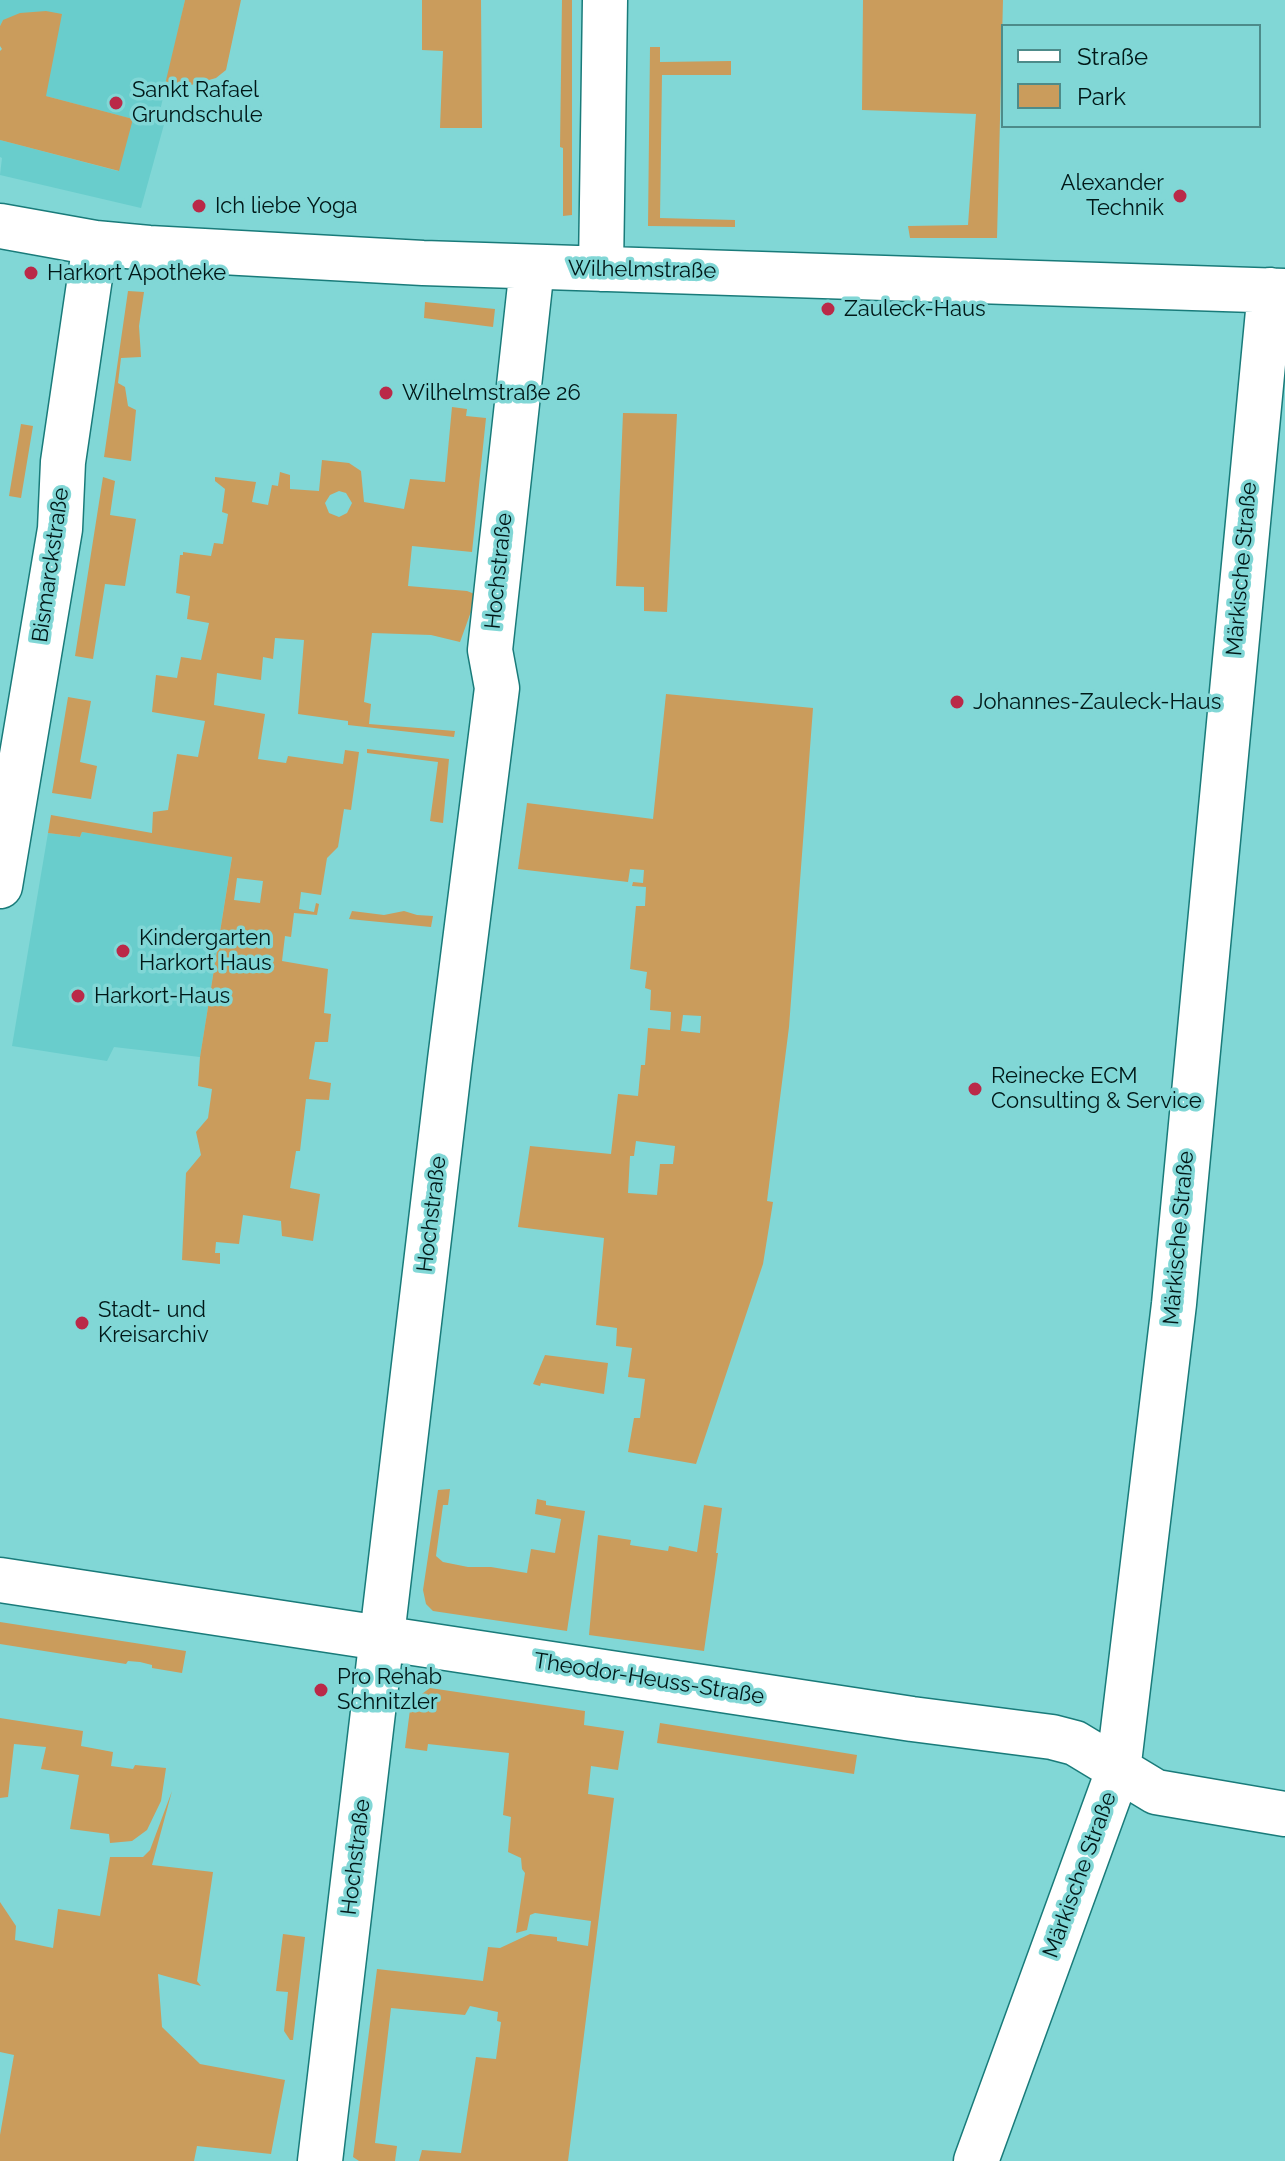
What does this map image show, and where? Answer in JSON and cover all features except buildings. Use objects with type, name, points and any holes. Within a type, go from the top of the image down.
[{"type":"street","points":[[601,269],[605,0]]},
{"type":"street","name":"Wilhelmstraße","points":[[0,226],[95,243],[149,248],[532,267],[1277,290]]},
{"type":"street","name":"Bismarckstraße","points":[[0,886],[60,529],[63,462],[95,243]]},
{"type":"street","name":"Hochstraße","points":[[320,2161],[497,688],[490,650],[532,267]]},
{"type":"street","name":"Märkische Straße","points":[[976,2161],[1118,1771],[1174,1304],[1277,290]]},
{"type":"street","name":"Theodor-Heuss-Straße","points":[[0,1580],[1052,1737],[1075,1743],[1156,1792],[1285,1814]]},
{"type":"shaded area","name":"Sankt Rafael Grundschule","points":[[0,0],[185,0],[160,111],[168,110],[141,208],[0,175],[0,140],[118,171],[132,119],[46,96],[3,20],[0,26]]},
{"type":"shaded area","name":"Kindergarten Harkort Haus","points":[[82,832],[232,856],[200,1057],[114,1047],[107,1061],[12,1046],[48,833],[80,837]]},
{"type":"green space","points":[[185,0],[241,0],[226,70],[216,78],[163,93]]},
{"type":"green space","points":[[422,0],[481,0],[482,128],[440,128],[443,51],[422,50]]},
{"type":"green space","points":[[562,0],[572,0],[572,215],[563,216],[563,148],[560,147]]},
{"type":"green space","points":[[863,0],[1003,0],[997,238],[910,238],[908,226],[968,225],[976,114],[862,110]]},
{"type":"green space","points":[[46,11],[62,14],[46,96],[133,119],[119,171],[0,140],[0,26],[3,20],[20,13]]},
{"type":"green space","points":[[650,47],[660,47],[660,62],[731,61],[731,75],[662,75],[660,218],[735,220],[735,227],[648,226]]},
{"type":"green space","points":[[128,291],[144,292],[139,326],[141,357],[121,358],[118,383],[125,387],[128,406],[136,410],[131,461],[104,457]]},
{"type":"green space","points":[[425,302],[495,309],[493,327],[424,318]]},
{"type":"green space","points":[[452,407],[467,409],[466,416],[486,418],[472,552],[412,546],[408,586],[467,591],[477,595],[460,642],[431,635],[372,633],[364,702],[371,704],[369,724],[455,731],[454,737],[348,725],[348,721],[298,714],[304,640],[275,638],[273,659],[263,657],[261,680],[217,673],[214,705],[265,714],[258,759],[286,763],[288,756],[343,764],[345,750],[359,752],[351,810],[344,809],[338,847],[327,858],[321,895],[301,892],[299,909],[314,912],[316,903],[319,904],[317,915],[294,913],[291,937],[285,936],[282,961],[328,969],[324,1013],[331,1014],[328,1042],[315,1042],[309,1079],[331,1083],[329,1100],[306,1099],[300,1151],[296,1151],[290,1188],[320,1194],[313,1241],[282,1236],[281,1221],[243,1215],[239,1244],[216,1242],[215,1253],[220,1253],[220,1264],[182,1260],[186,1173],[201,1155],[196,1132],[208,1118],[212,1089],[198,1086],[200,1057],[232,857],[82,832],[80,837],[48,833],[51,815],[152,833],[153,812],[168,810],[177,754],[198,757],[205,721],[152,712],[156,675],[177,678],[181,657],[201,660],[209,623],[187,619],[190,596],[176,593],[180,555],[183,552],[211,556],[214,543],[223,544],[228,514],[222,512],[225,489],[215,481],[215,477],[256,482],[252,502],[268,505],[272,485],[278,486],[280,472],[290,475],[290,489],[319,491],[322,460],[349,463],[361,471],[364,502],[404,509],[410,479],[445,482]],"holes":[[[339,491],[346,493],[352,503],[347,513],[339,517],[329,513],[325,503],[330,495]],[[237,878],[263,881],[260,903],[234,900]]]},
{"type":"green space","points":[[623,413],[677,414],[667,612],[644,611],[644,587],[616,586]]},
{"type":"green space","points":[[21,424],[33,426],[21,498],[9,496]]},
{"type":"green space","points":[[103,477],[115,481],[110,515],[136,519],[125,586],[105,584],[93,659],[75,656]]},
{"type":"green space","points":[[666,694],[813,708],[789,1027],[767,1201],[773,1202],[763,1264],[696,1464],[628,1452],[634,1418],[640,1418],[645,1379],[628,1377],[632,1348],[616,1346],[617,1328],[596,1325],[604,1238],[518,1227],[530,1146],[611,1154],[618,1094],[638,1096],[641,1065],[645,1065],[648,1028],[670,1030],[671,1012],[650,1010],[651,990],[645,988],[647,972],[630,969],[636,906],[645,906],[646,887],[632,886],[633,882],[643,883],[644,870],[630,869],[628,882],[518,869],[527,803],[653,819]],"holes":[[[683,1015],[701,1016],[700,1033],[681,1031]],[[636,1141],[675,1146],[673,1164],[660,1164],[657,1195],[628,1193],[630,1156],[634,1156]]]},
{"type":"green space","points":[[68,697],[91,701],[80,762],[97,766],[91,799],[52,793]]},
{"type":"green space","points":[[367,749],[449,759],[443,823],[430,821],[438,762],[367,753]]},
{"type":"green space","points":[[352,911],[384,915],[404,911],[433,916],[431,927],[349,919]]},
{"type":"green space","points":[[545,1355],[608,1363],[604,1394],[533,1384]]},
{"type":"green space","points":[[450,1489],[448,1505],[443,1505],[436,1556],[443,1562],[468,1567],[527,1573],[531,1549],[555,1553],[561,1519],[535,1514],[537,1499],[546,1501],[546,1505],[585,1511],[567,1631],[433,1611],[426,1604],[423,1590],[438,1490]]},
{"type":"green space","points":[[704,1505],[722,1508],[704,1651],[589,1635],[598,1535],[631,1540],[630,1545],[668,1551],[669,1546],[697,1552]]},
{"type":"green space","points":[[0,1622],[186,1651],[182,1673],[152,1668],[152,1665],[140,1662],[128,1661],[126,1664],[0,1644]]},
{"type":"green space","points":[[430,1688],[585,1711],[584,1725],[624,1731],[618,1770],[591,1766],[588,1794],[614,1798],[568,2161],[419,2161],[422,2150],[461,2153],[476,2057],[496,2059],[501,2022],[497,2021],[498,2012],[470,2006],[465,2015],[391,2008],[375,2143],[397,2146],[395,2161],[359,2161],[353,2157],[377,1969],[483,1981],[488,1947],[500,1948],[530,1934],[557,1937],[557,1941],[588,1946],[591,1921],[535,1913],[530,1915],[527,1930],[516,1933],[525,1873],[521,1858],[508,1852],[511,1817],[503,1815],[509,1753],[428,1744],[427,1751],[405,1748],[411,1702]]},
{"type":"green space","points":[[0,1718],[83,1731],[81,1746],[113,1752],[111,1766],[166,1768],[161,1801],[147,1830],[132,1841],[110,1843],[109,1834],[70,1829],[79,1775],[41,1769],[46,1747],[14,1744],[8,1797],[0,1798]]},
{"type":"green space","points":[[660,1723],[857,1755],[854,1774],[657,1743]]},
{"type":"green space","points":[[172,1791],[152,1865],[213,1872],[197,1981],[201,1986],[158,1974],[162,2027],[200,2064],[285,2080],[271,2154],[197,2146],[194,2161],[0,2161],[0,2135],[14,2055],[0,2052],[0,1902],[16,1926],[15,1940],[53,1948],[58,1909],[100,1916],[110,1857],[143,1857],[150,1850]]},
{"type":"green space","points":[[283,1934],[305,1937],[293,2040],[284,2031],[288,1992],[276,1991]]},
{"type":"place","name":"Sankt Rafael Grundschule","points":[[116,103]]},
{"type":"place","name":"Alexander Technik","points":[[1180,196]]},
{"type":"place","name":"Ich liebe Yoga","points":[[199,206]]},
{"type":"place","name":"Harkort Apotheke","points":[[31,273]]},
{"type":"place","name":"Zauleck-Haus","points":[[828,309]]},
{"type":"place","name":"Wilhelmstraße 26","points":[[386,393]]},
{"type":"place","name":"Johannes-Zauleck-Haus","points":[[957,702]]},
{"type":"place","name":"Kindergarten Harkort Haus","points":[[123,951]]},
{"type":"place","name":"Harkort-Haus","points":[[78,996]]},
{"type":"place","name":"Reinecke ECM Consulting & Service","points":[[975,1089]]},
{"type":"place","name":"Stadt- und Kreisarchiv","points":[[82,1323]]},
{"type":"place","name":"Pro Rehab Schnitzler","points":[[321,1690]]}]
